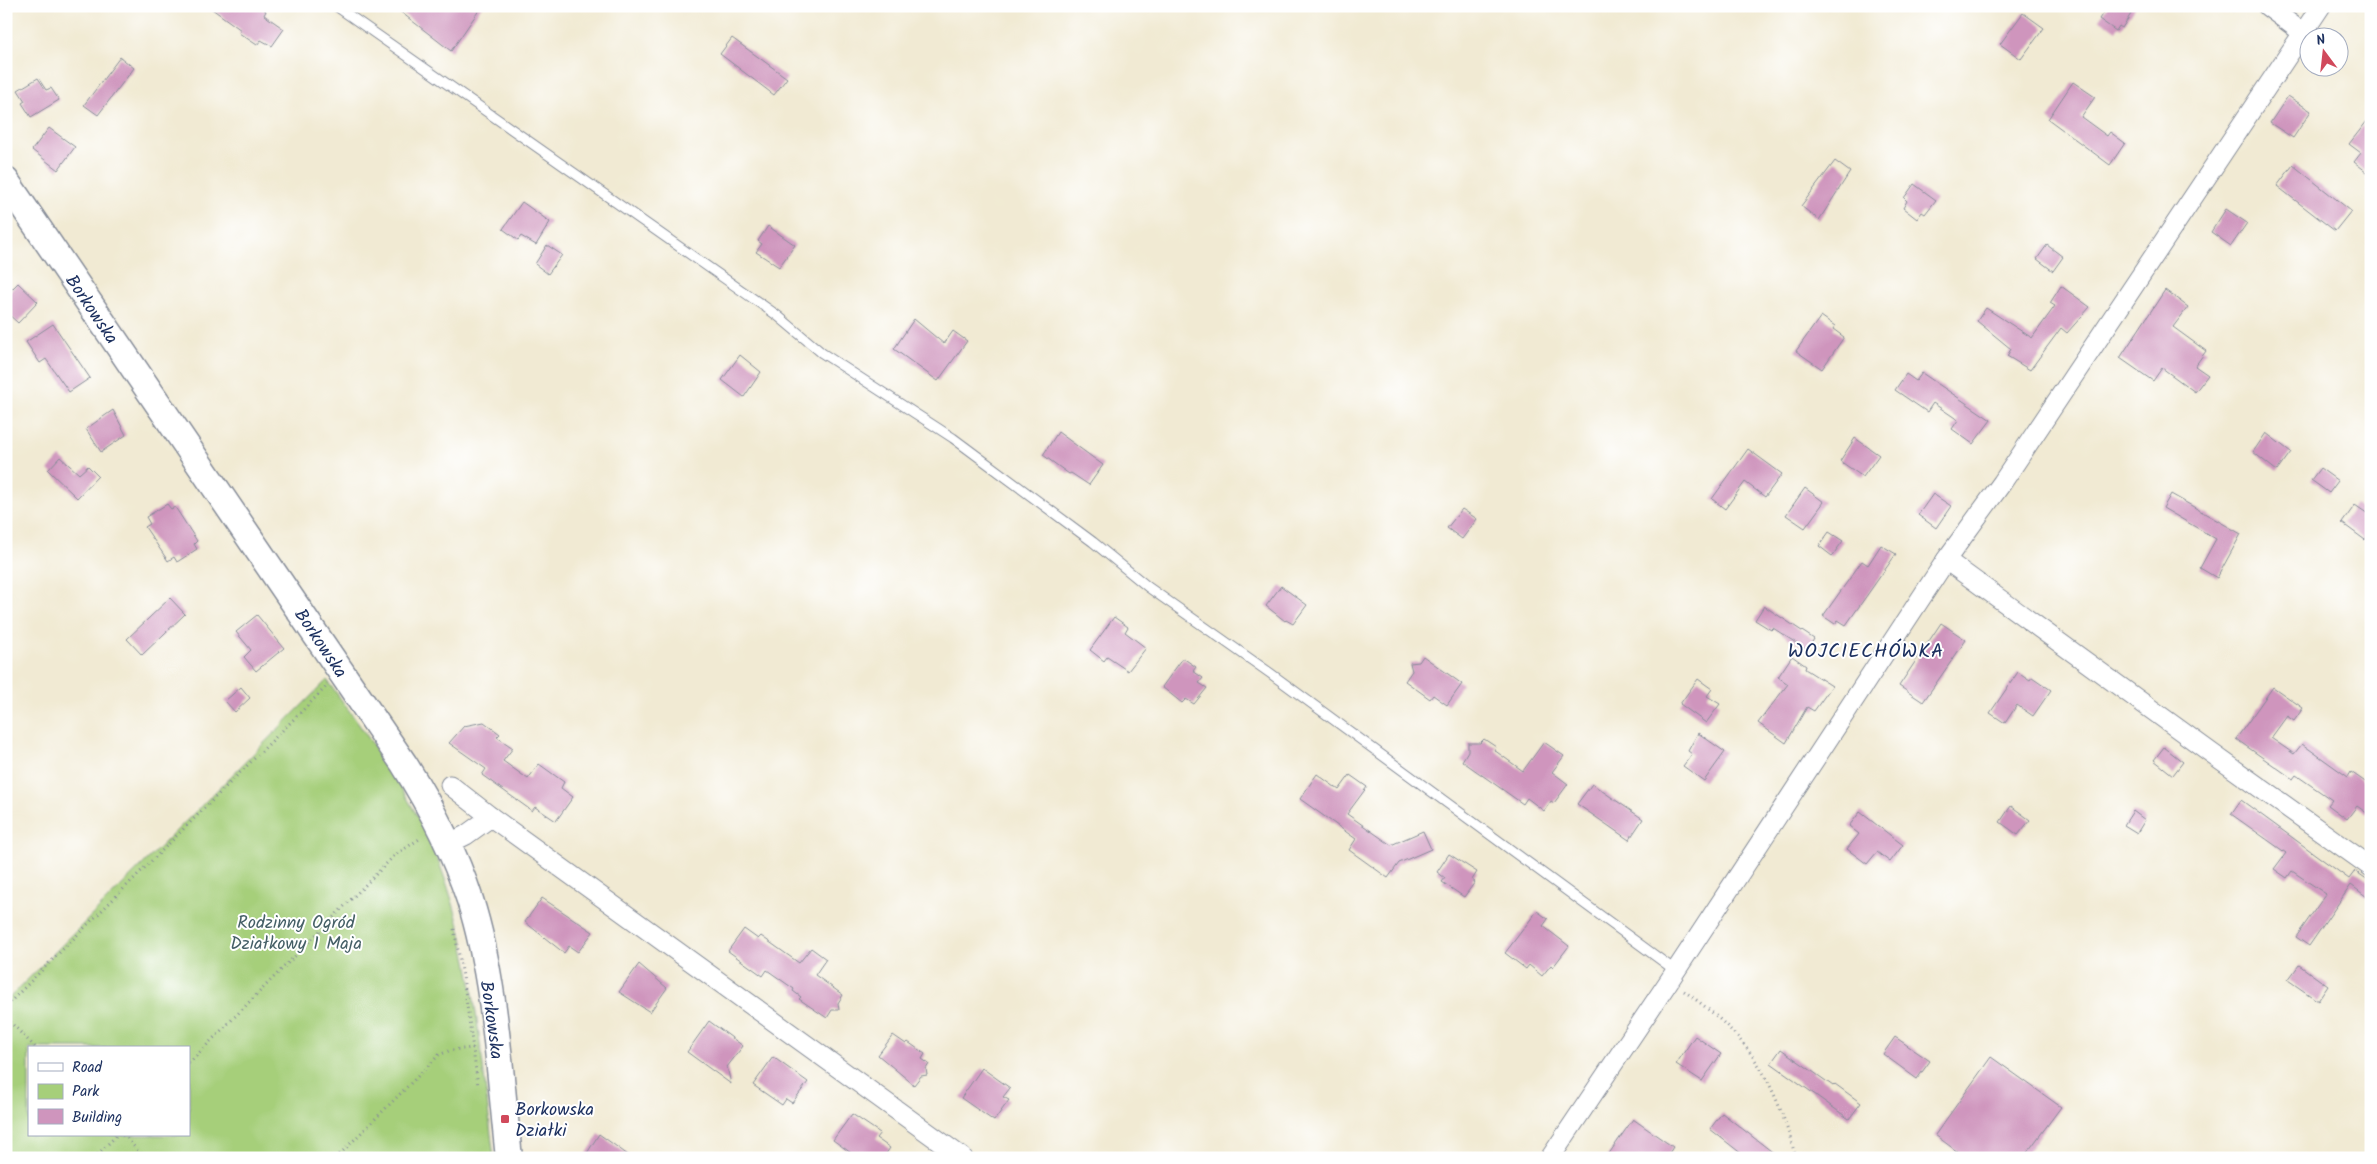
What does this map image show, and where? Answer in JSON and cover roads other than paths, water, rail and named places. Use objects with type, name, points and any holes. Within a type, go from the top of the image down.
[{"type":"street","points":[[2267,6],[2300,30]]},
{"type":"street","points":[[2307,28],[2321,6]]},
{"type":"street","points":[[1550,1158],[1946,560],[2002,482],[2300,39]]},
{"type":"street","name":"Borkowska","points":[[6,181],[333,680],[415,782],[432,809],[437,845],[468,895],[480,942],[496,1047],[509,1158]]},
{"type":"street","points":[[1946,560],[2371,867]]},
{"type":"street","points":[[450,785],[491,817],[963,1158]]},
{"type":"street","points":[[437,845],[466,835],[491,817]]},
{"type":"lane","points":[[336,6],[778,316],[822,353],[953,438],[1093,542],[1148,587],[1270,673],[1672,976]]},
{"type":"place","name":"Borkowska Działki","points":[[505,1119]]},
{"type":"district","name":"WOJCIECHÓWKA","points":[[1866,650]]},
{"type":"park label","name":"Rodzinny Ogród Działkowy 1 Maja","points":[[296,932]]}]
